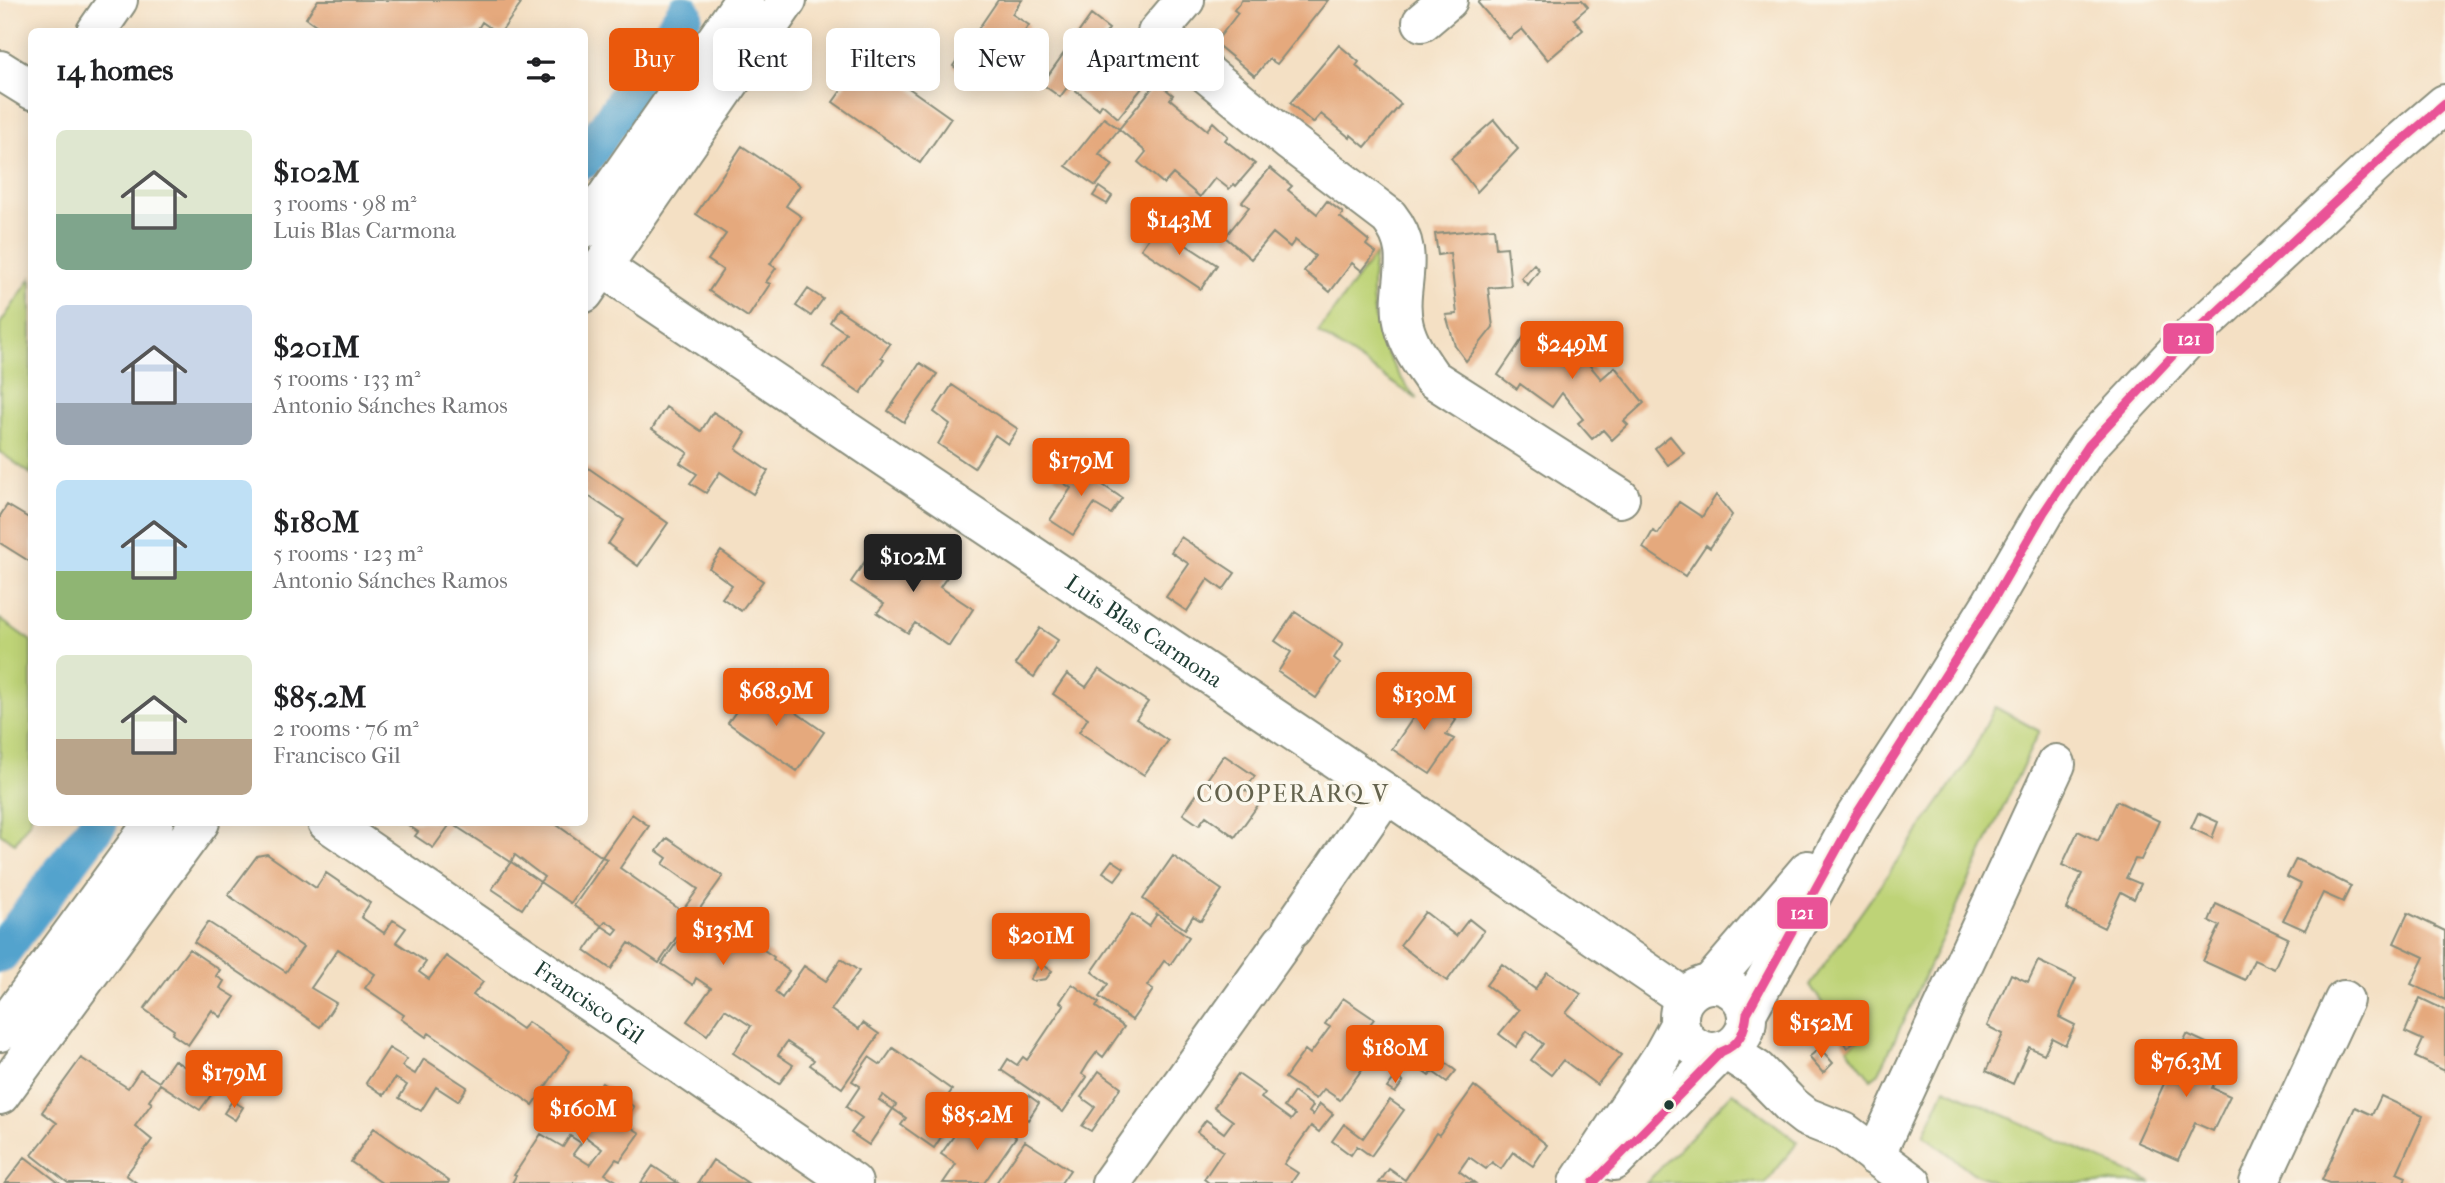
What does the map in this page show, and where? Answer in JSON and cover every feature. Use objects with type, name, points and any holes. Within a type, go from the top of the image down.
[{"type":"street","points":[[99,28],[118,0]]},
{"type":"street","points":[[588,223],[744,0]]},
{"type":"street","points":[[593,280],[787,0]]},
{"type":"street","points":[[1185,0],[1157,33],[1289,141],[1389,217],[1400,231],[1405,255],[1403,325],[1414,352],[1432,379],[1620,498]]},
{"type":"street","points":[[0,70],[28,88]]},
{"type":"street","points":[[1593,1183],[1735,1035],[1856,816],[1919,719],[2044,512],[2089,445],[2190,337],[2383,157],[2445,104]]},
{"type":"street","name":"Luis Blas Carmona","points":[[593,280],[1386,793],[1692,1002]]},
{"type":"street","points":[[1875,1156],[2056,764]]},
{"type":"street","points":[[1111,1183],[1386,793]]},
{"type":"street","points":[[1578,1183],[1662,1056],[1692,1002],[1856,816]]},
{"type":"street","points":[[0,1032],[151,826]]},
{"type":"street","points":[[0,1095],[197,826]]},
{"type":"street","name":"Francisco Gil","points":[[333,826],[853,1183]]},
{"type":"street","points":[[1724,986],[1735,992],[1743,1001],[1735,1035],[1710,1053],[1689,1044],[1682,1035],[1692,1002],[1724,986]]},
{"type":"street","points":[[2259,1183],[2344,1000]]},
{"type":"street","points":[[1735,1035],[1822,1099],[1844,1132],[1912,1183]]},
{"type":"green space","points":[[1376,253],[1372,293],[1378,330],[1393,366],[1417,399],[1318,332]]},
{"type":"green space","points":[[28,282],[28,472],[0,452],[0,324]]},
{"type":"green space","points":[[0,619],[28,639],[28,824],[15,843],[0,833]]},
{"type":"green space","points":[[1995,707],[2039,731],[1879,1073],[1871,1079],[1847,1048],[1866,1034],[1859,1025],[1844,1036],[1810,985],[1967,763]]},
{"type":"green space","points":[[1945,1088],[2152,1183],[1997,1183],[1973,1173],[1924,1135]]},
{"type":"green space","points":[[1733,1092],[1798,1142],[1766,1183],[1646,1183]]},
{"type":"building","points":[[318,0],[516,0],[521,4],[504,28],[490,28],[482,22],[478,28],[320,28],[306,18]]},
{"type":"building","points":[[998,0],[1022,0],[1012,14],[1029,25],[1027,28],[979,28]]},
{"type":"building","points":[[1242,0],[1328,0],[1277,64],[1269,59],[1255,76],[1224,50],[1224,31],[1238,13],[1234,10]]},
{"type":"building","points":[[1481,0],[1582,0],[1588,7],[1574,19],[1583,30],[1548,60],[1522,29],[1509,39],[1478,3]]},
{"type":"building","points":[[1091,15],[1108,28],[1082,28]]},
{"type":"building","points":[[1339,45],[1359,62],[1356,66],[1401,104],[1365,147],[1321,114],[1313,123],[1290,103]]},
{"type":"building","points":[[1063,54],[1064,91],[1060,97],[1049,89],[1049,74]]},
{"type":"building","points":[[841,91],[913,91],[951,118],[920,163],[833,102]]},
{"type":"building","points":[[1076,91],[1140,91],[1118,118],[1102,104],[1099,109]]},
{"type":"building","points":[[1150,91],[1168,91],[1173,95],[1170,99],[1207,130],[1213,122],[1228,136],[1225,140],[1255,164],[1236,186],[1234,184],[1229,189],[1215,178],[1200,197],[1173,174],[1164,184],[1138,162],[1146,152],[1119,129]]},
{"type":"building","points":[[1104,118],[1119,129],[1099,154],[1113,165],[1096,186],[1066,166]]},
{"type":"building","points":[[1494,120],[1518,149],[1477,192],[1451,158]]},
{"type":"building","points":[[742,146],[800,185],[786,206],[802,217],[770,264],[776,268],[766,282],[770,284],[748,317],[709,291],[723,270],[708,260],[726,234],[696,214]]},
{"type":"building","points":[[1270,168],[1292,186],[1288,190],[1317,214],[1327,201],[1343,213],[1340,217],[1369,241],[1366,245],[1376,253],[1362,271],[1352,263],[1330,292],[1304,271],[1315,256],[1295,240],[1290,247],[1273,233],[1251,259],[1225,237],[1249,207],[1242,202]]},
{"type":"building","points":[[1099,187],[1112,196],[1107,204],[1093,196]]},
{"type":"building","points":[[1157,226],[1217,265],[1201,289],[1141,249]]},
{"type":"building","points":[[1494,228],[1496,248],[1507,247],[1511,286],[1488,288],[1493,327],[1466,361],[1455,346],[1446,315],[1457,314],[1450,253],[1438,255],[1435,234]]},
{"type":"building","points":[[1534,264],[1539,270],[1528,285],[1521,278]]},
{"type":"building","points":[[808,289],[823,299],[811,316],[796,306]]},
{"type":"building","points":[[838,309],[890,344],[881,357],[884,359],[861,393],[823,367],[846,333],[830,322]]},
{"type":"building","points":[[1533,323],[1567,348],[1583,327],[1598,345],[1586,361],[1601,379],[1615,367],[1644,403],[1624,421],[1628,425],[1612,440],[1603,430],[1592,439],[1578,423],[1583,419],[1562,393],[1552,407],[1520,384],[1517,389],[1498,375]]},
{"type":"building","points":[[920,363],[937,374],[904,422],[888,411]]},
{"type":"building","points":[[952,385],[1018,429],[1008,444],[995,435],[974,468],[938,444],[950,424],[934,412]]},
{"type":"building","points":[[666,407],[701,431],[713,412],[746,433],[736,449],[768,471],[753,494],[720,472],[706,493],[690,483],[697,474],[680,463],[688,453],[652,429]]},
{"type":"building","points":[[1670,436],[1684,453],[1668,465],[1655,448]]},
{"type":"building","points":[[1066,460],[1122,498],[1111,514],[1094,504],[1073,535],[1050,520],[1071,488],[1054,477]]},
{"type":"building","points":[[588,468],[668,523],[638,566],[608,544],[624,520],[588,496]]},
{"type":"building","points":[[1716,495],[1732,515],[1710,548],[1706,545],[1685,576],[1643,548],[1653,531],[1658,534],[1679,502],[1702,517]]},
{"type":"building","points":[[7,505],[28,518],[28,560],[0,543],[0,516]]},
{"type":"building","points":[[1181,537],[1235,573],[1223,590],[1208,579],[1187,611],[1166,597],[1189,564],[1171,552]]},
{"type":"building","points":[[876,545],[909,567],[921,550],[952,570],[940,587],[973,609],[949,646],[915,623],[908,633],[877,613],[884,604],[851,582]]},
{"type":"building","points":[[721,551],[763,581],[741,611],[722,598],[732,585],[709,568]]},
{"type":"building","points":[[1295,612],[1343,644],[1334,658],[1340,663],[1316,698],[1278,672],[1291,652],[1275,641]]},
{"type":"building","points":[[1040,628],[1058,640],[1034,677],[1015,664]]},
{"type":"building","points":[[1099,669],[1148,702],[1136,719],[1168,741],[1144,775],[1079,732],[1088,718],[1053,694],[1067,674],[1086,687]]},
{"type":"building","points":[[755,684],[824,732],[797,771],[728,723]]},
{"type":"building","points":[[1408,687],[1456,720],[1446,735],[1454,739],[1430,774],[1392,749],[1415,715],[1398,702]]},
{"type":"building","points":[[1224,755],[1255,776],[1245,790],[1261,801],[1235,837],[1206,816],[1199,825],[1183,814]]},
{"type":"building","points":[[2117,801],[2159,821],[2141,860],[2135,859],[2126,878],[2141,884],[2134,899],[2121,892],[2104,928],[2066,909],[2082,874],[2062,865],[2078,831],[2098,841]]},
{"type":"building","points":[[2198,813],[2218,822],[2212,838],[2191,828]]},
{"type":"building","points":[[632,814],[649,826],[620,868],[682,911],[698,889],[663,864],[667,858],[657,851],[667,838],[723,876],[684,931],[699,942],[709,926],[739,947],[745,937],[789,971],[775,992],[782,998],[804,966],[826,981],[841,959],[859,971],[831,1010],[859,1029],[863,1023],[879,1034],[842,1088],[810,1065],[814,1060],[787,1042],[778,1055],[793,1065],[779,1084],[733,1053],[751,1026],[725,1009],[707,1035],[687,1021],[711,988],[696,978],[693,985],[662,964],[683,933],[680,932],[659,963],[629,943],[611,969],[585,951],[602,926],[574,906],[607,859],[602,857]],"holes":[[[606,921],[618,929],[614,934],[602,926]]]},
{"type":"building","points":[[410,826],[449,826],[433,848],[415,836],[418,832]]},
{"type":"building","points":[[456,826],[558,826],[602,857],[571,903],[540,882],[544,877],[515,855],[511,862]]},
{"type":"building","points":[[267,854],[316,888],[326,873],[370,903],[361,917],[384,933],[393,920],[406,928],[396,942],[426,962],[419,972],[429,979],[446,956],[483,982],[473,995],[522,1029],[528,1022],[570,1051],[533,1105],[429,1033],[426,1037],[401,1019],[404,1015],[365,988],[375,974],[338,949],[311,988],[336,1003],[320,1027],[194,942],[208,922],[286,972],[303,947],[228,895],[257,856]]},
{"type":"building","points":[[1173,856],[1222,890],[1201,921],[1193,916],[1185,929],[1143,899]]},
{"type":"building","points":[[2296,859],[2351,886],[2343,902],[2323,893],[2305,930],[2283,920],[2301,884],[2287,877]]},
{"type":"building","points":[[1112,860],[1124,868],[1115,880],[1103,872]]},
{"type":"building","points":[[511,862],[540,882],[522,909],[492,889]]},
{"type":"building","points":[[2216,904],[2288,938],[2274,969],[2254,960],[2245,980],[2203,961],[2220,926],[2209,921]]},
{"type":"building","points":[[1425,912],[1456,936],[1469,919],[1484,931],[1447,981],[1400,945]]},
{"type":"building","points":[[2408,913],[2445,931],[2445,1000],[2411,984],[2424,957],[2394,943]]},
{"type":"building","points":[[1132,914],[1149,926],[1157,914],[1189,937],[1170,965],[1164,961],[1147,986],[1153,990],[1132,1020],[1099,997],[1108,984],[1092,972]]},
{"type":"building","points":[[189,949],[220,970],[216,976],[224,981],[220,988],[235,997],[221,1017],[212,1010],[188,1045],[172,1034],[174,1030],[144,1009]]},
{"type":"building","points":[[2038,961],[2076,979],[2059,1017],[2075,1025],[2065,1045],[2052,1038],[2044,1054],[2029,1047],[2013,1084],[1986,1071],[2003,1034],[1987,1026],[2011,974],[2028,982]]},
{"type":"building","points":[[1040,963],[1052,971],[1046,979],[1033,981],[1030,979]]},
{"type":"building","points":[[1502,964],[1535,989],[1547,972],[1581,994],[1566,1013],[1621,1055],[1597,1085],[1563,1060],[1551,1075],[1531,1060],[1543,1044],[1527,1031],[1516,1047],[1499,1034],[1519,1010],[1486,985]]},
{"type":"building","points":[[1072,984],[1099,1003],[1096,1007],[1124,1027],[1103,1057],[1097,1052],[1088,1064],[1082,1074],[1087,1077],[1063,1112],[1001,1070],[1008,1059],[1017,1065],[1023,1057],[1027,1060],[1064,1005],[1060,1002]]},
{"type":"building","points":[[1343,998],[1374,1019],[1363,1033],[1380,1044],[1340,1100],[1324,1089],[1316,1099],[1285,1078],[1305,1050],[1310,1054],[1330,1027],[1325,1024]]},
{"type":"building","points":[[2420,998],[2445,1010],[2445,1071],[2415,1057],[2423,1040],[2405,1032]]},
{"type":"building","points":[[1860,1024],[1866,1034],[1847,1048],[1841,1038]]},
{"type":"building","points":[[2187,1034],[2228,1053],[2212,1088],[2230,1096],[2213,1131],[2195,1123],[2178,1160],[2137,1142]]},
{"type":"building","points":[[389,1048],[407,1059],[402,1066],[415,1074],[424,1059],[467,1087],[458,1101],[436,1087],[421,1111],[399,1098],[407,1085],[395,1078],[384,1095],[366,1083]]},
{"type":"building","points":[[893,1048],[952,1090],[940,1107],[954,1117],[934,1148],[901,1125],[906,1118],[893,1109],[869,1145],[851,1133],[862,1118],[846,1107],[860,1086],[852,1081],[869,1057],[881,1065]],"holes":[[[883,1095],[896,1105],[893,1109],[879,1100]]]},
{"type":"building","points":[[1427,1048],[1456,1071],[1447,1082],[1433,1072],[1429,1076],[1414,1065]]},
{"type":"building","points":[[1820,1048],[1833,1063],[1823,1073],[1809,1057]]},
{"type":"building","points":[[81,1058],[128,1088],[140,1070],[159,1082],[174,1060],[217,1087],[200,1110],[160,1084],[149,1101],[152,1103],[135,1126],[152,1140],[126,1175],[137,1183],[68,1183],[32,1155],[57,1123],[42,1112]]},
{"type":"building","points":[[1099,1071],[1121,1087],[1091,1131],[1082,1126],[1095,1107],[1081,1097]]},
{"type":"building","points":[[1238,1074],[1265,1093],[1261,1098],[1291,1120],[1295,1115],[1284,1107],[1294,1092],[1313,1106],[1309,1112],[1313,1115],[1320,1104],[1333,1114],[1319,1132],[1311,1126],[1284,1164],[1298,1173],[1291,1183],[1209,1183],[1204,1179],[1223,1151],[1197,1132],[1206,1120],[1224,1133],[1233,1121],[1214,1107]]},
{"type":"building","points":[[1396,1076],[1403,1082],[1395,1093],[1387,1088]]},
{"type":"building","points":[[602,1083],[634,1107],[623,1122],[640,1133],[620,1161],[616,1159],[605,1174],[620,1183],[512,1183],[516,1176],[514,1175],[541,1134],[563,1147],[570,1136],[581,1143],[573,1154],[590,1165],[602,1149],[579,1132],[591,1117],[582,1111]]},
{"type":"building","points":[[1474,1086],[1547,1145],[1533,1166],[1513,1152],[1501,1169],[1492,1162],[1486,1169],[1469,1157],[1459,1171],[1475,1183],[1379,1183],[1389,1169],[1405,1180],[1436,1133],[1439,1135]]},
{"type":"building","points":[[1028,1095],[1039,1103],[1028,1120],[1017,1112]]},
{"type":"building","points":[[2381,1096],[2423,1116],[2397,1173],[2406,1177],[2404,1183],[2329,1183],[2322,1180],[2355,1107],[2372,1115]]},
{"type":"building","points":[[1390,1100],[1404,1110],[1371,1156],[1357,1146],[1351,1155],[1332,1141],[1344,1124],[1363,1138]]},
{"type":"building","points":[[232,1101],[243,1107],[235,1120],[224,1113]]},
{"type":"building","points":[[988,1117],[1016,1137],[984,1183],[943,1183],[956,1164],[941,1154],[963,1123],[977,1133]]},
{"type":"building","points":[[374,1128],[449,1181],[448,1183],[382,1183],[351,1162]]},
{"type":"building","points":[[1025,1141],[1070,1170],[1061,1183],[996,1183]]},
{"type":"building","points":[[25,1157],[59,1183],[5,1183]]},
{"type":"building","points":[[713,1160],[748,1183],[698,1183]]},
{"type":"building","points":[[653,1166],[678,1183],[641,1183]]},
{"type":"waterway","points":[[588,154],[684,14]]},
{"type":"waterway","points":[[0,954],[96,826]]},
{"type":"transit line","name":"121","points":[[1593,1183],[1721,1052],[1732,1046],[1740,1037],[1747,1013],[1856,815],[1992,602],[2044,512],[2089,445],[2190,337],[2383,157],[2445,104]]},
{"type":"district","name":"COOPERARQ V","points":[[1293,794]]}]
